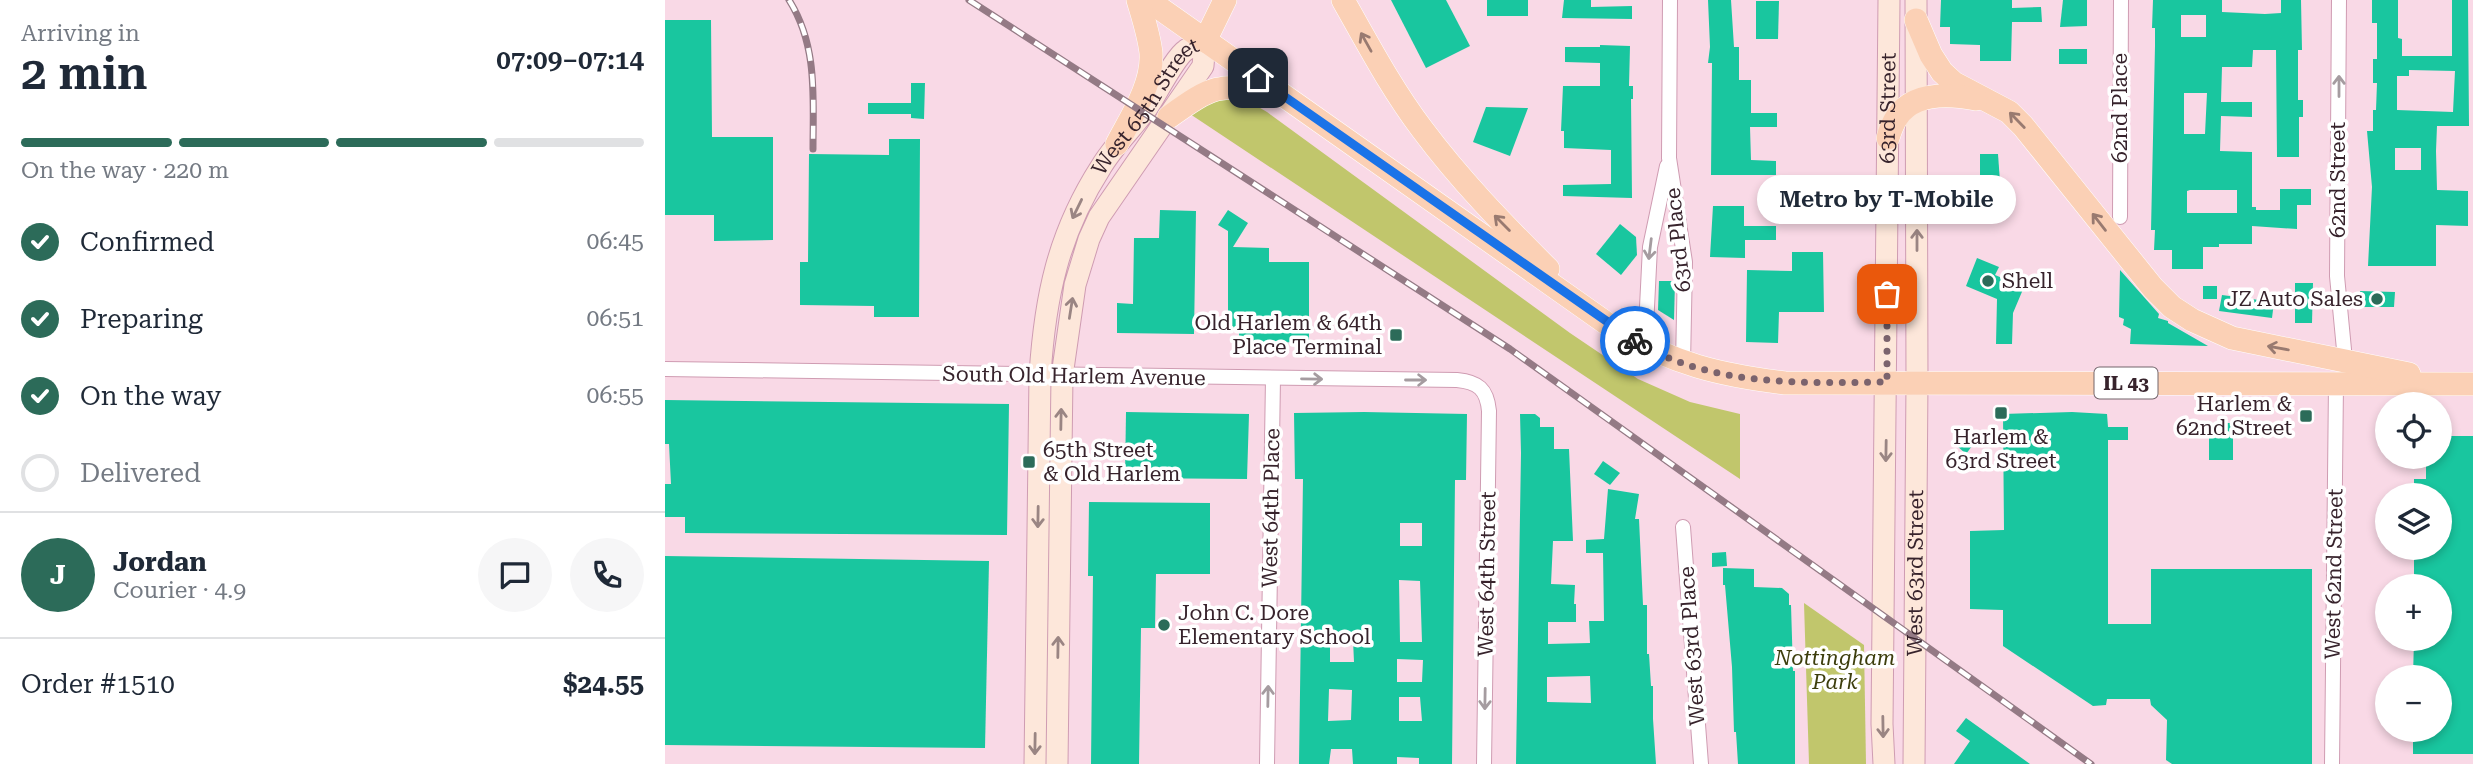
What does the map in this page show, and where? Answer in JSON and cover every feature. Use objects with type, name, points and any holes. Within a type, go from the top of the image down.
[{"type":"main road","points":[[1117,144],[1140,100],[1151,55],[1138,0]]},
{"type":"main road","name":"IL 43","points":[[1148,0],[1584,307],[1645,347],[1683,364],[1734,377],[1785,383],[2465,384]]},
{"type":"main road","points":[[1205,41],[1225,0]]},
{"type":"main road","points":[[1343,0],[1386,77],[1442,155],[1485,207],[1584,307]]},
{"type":"main road","points":[[1916,10],[1931,55],[1942,72],[1954,82],[2009,112],[2023,126],[2112,240],[2172,307],[2213,331],[2232,338],[2465,384]]},
{"type":"main road","points":[[1169,117],[1197,96],[1213,88],[1227,86],[1275,90]]},
{"type":"main road","points":[[1888,138],[1896,117],[1917,102],[1934,96],[1954,94],[1992,102]]},
{"type":"street","name":"63rd Place","points":[[1670,0],[1669,158],[1685,262],[1683,364]]},
{"type":"street","name":"63rd Street","points":[[1887,382],[1889,0]]},
{"type":"street","name":"62nd Place","points":[[2120,217],[2121,0]]},
{"type":"street","name":"62nd Street","points":[[2339,0],[2337,276],[2345,360]]},
{"type":"street","name":"63rd Street","points":[[1916,10],[1917,382]]},
{"type":"street","name":"West 65th Street","points":[[1035,764],[1051,375],[1089,239],[1115,193],[1203,65],[1205,41],[1183,51],[1144,112],[1117,144],[1079,203],[1067,229],[1048,301],[1051,375],[1057,764]]},
{"type":"street","name":"63rd Place","points":[[1645,347],[1650,247],[1669,158]]},
{"type":"street","name":"South Old Harlem Avenue","points":[[665,369],[1457,380],[1475,382],[1481,386]]},
{"type":"street","name":"West 64th Place","points":[[1267,764],[1273,378]]},
{"type":"street","name":"West 63rd Street","points":[[1884,764],[1882,723],[1887,382]]},
{"type":"street","name":"West 63rd Street","points":[[1914,764],[1917,382]]},
{"type":"street","name":"West 62nd Street","points":[[2332,764],[2336,383]]},
{"type":"street","name":"West 64th Street","points":[[1481,386],[1488,402],[1489,423],[1484,764]]},
{"type":"street","name":"West 63rd Place","points":[[1683,527],[1700,764]]},
{"type":"green space","points":[[1205,97],[1243,98],[1267,112],[1570,333],[1638,379],[1690,402],[1740,414],[1740,479],[1190,114]]},
{"type":"green space","name":"Nottingham Park","points":[[1804,603],[1864,645],[1866,764],[1809,764]]},
{"type":"building","points":[[1391,0],[1446,0],[1470,46],[1426,68]]},
{"type":"building","points":[[1487,0],[1528,0],[1528,16],[1487,16]]},
{"type":"building","points":[[1564,0],[1591,0],[1591,7],[1632,6],[1632,19],[1562,18]]},
{"type":"building","points":[[1708,0],[1731,0],[1734,47],[1739,47],[1739,80],[1751,80],[1751,113],[1777,113],[1777,127],[1750,127],[1751,160],[1776,161],[1776,175],[1711,175],[1712,63],[1708,63]]},
{"type":"building","points":[[1941,0],[2012,0],[2012,8],[2041,7],[2042,22],[2012,22],[2011,61],[1980,61],[1980,45],[1950,44],[1950,27],[1940,27]]},
{"type":"building","points":[[2063,0],[2087,0],[2087,26],[2060,27]]},
{"type":"building","points":[[2153,0],[2222,0],[2222,12],[2265,14],[2281,13],[2281,0],[2301,0],[2302,50],[2298,50],[2298,100],[2303,100],[2303,117],[2299,117],[2299,157],[2277,157],[2276,50],[2253,50],[2252,67],[2222,67],[2221,102],[2252,102],[2252,117],[2221,116],[2220,151],[2252,152],[2252,207],[2256,207],[2256,210],[2280,210],[2280,189],[2311,189],[2311,205],[2297,205],[2297,229],[2252,226],[2252,244],[2203,247],[2203,269],[2172,269],[2172,250],[2154,250],[2155,230],[2151,230],[2155,28],[2152,28]],"holes":[[[2181,15],[2206,15],[2206,37],[2181,37]],[[2184,93],[2207,93],[2205,134],[2184,134]],[[2237,190],[2237,213],[2187,213],[2187,191]]]},
{"type":"building","points":[[2372,0],[2398,0],[2398,38],[2402,39],[2402,56],[2452,56],[2452,0],[2468,0],[2469,126],[2437,126],[2436,151],[2437,190],[2468,191],[2468,226],[2436,225],[2436,266],[2368,266],[2372,187],[2367,131],[2373,131],[2377,83],[2373,83],[2373,59],[2377,59],[2377,23],[2372,23]],"holes":[[[2409,70],[2455,71],[2453,112],[2397,110],[2397,76],[2409,76]],[[2395,148],[2421,148],[2421,170],[2395,170]]]},
{"type":"building","points":[[1756,1],[1779,1],[1778,39],[1756,39]]},
{"type":"building","points":[[665,20],[711,20],[712,137],[773,137],[773,240],[714,241],[714,215],[665,215]]},
{"type":"building","points":[[1630,46],[1629,86],[1633,86],[1632,198],[1563,196],[1563,185],[1611,184],[1611,150],[1564,148],[1564,131],[1561,131],[1563,86],[1600,86],[1600,63],[1565,62],[1565,47]]},
{"type":"building","points":[[2059,49],[2087,49],[2087,64],[2059,64]]},
{"type":"building","points":[[911,83],[925,83],[924,119],[911,118],[911,114],[868,114],[868,103],[911,103]]},
{"type":"building","points":[[1486,107],[1528,108],[1510,156],[1473,142]]},
{"type":"building","points":[[889,139],[920,139],[919,317],[874,317],[874,306],[800,305],[800,262],[808,262],[809,154],[889,155]]},
{"type":"building","points":[[1980,154],[1998,154],[2002,210],[1980,210]]},
{"type":"building","points":[[1713,206],[1744,206],[1744,226],[1776,226],[1776,240],[1745,240],[1745,258],[1710,257]]},
{"type":"building","points":[[1160,210],[1196,211],[1194,334],[1117,333],[1117,303],[1133,304],[1134,238],[1159,238]]},
{"type":"building","points":[[1228,210],[1248,223],[1233,247],[1269,248],[1269,262],[1309,262],[1309,342],[1239,343],[1239,330],[1228,330],[1228,231],[1218,225]]},
{"type":"building","points":[[1620,224],[1636,237],[1637,255],[1621,275],[1596,254]]},
{"type":"building","points":[[1792,252],[1823,252],[1824,312],[1779,312],[1778,343],[1746,342],[1747,270],[1792,271]]},
{"type":"building","name":"Shell","points":[[1977,258],[1999,267],[1995,275],[2024,287],[2013,313],[2012,344],[1996,344],[1997,299],[1966,286]]},
{"type":"building","points":[[2120,270],[2159,314],[2158,318],[2168,321],[2208,346],[2130,344],[2131,329],[2123,325],[2124,319],[2119,317]]},
{"type":"building","points":[[1659,281],[1675,281],[1674,320],[1658,310]]},
{"type":"building","points":[[2295,283],[2313,283],[2312,323],[2295,323]]},
{"type":"building","points":[[2203,286],[2217,286],[2217,299],[2203,299]]},
{"type":"building","name":"JZ Auto Sales","points":[[2360,291],[2395,292],[2394,307],[2359,307]]},
{"type":"building","points":[[2222,295],[2274,302],[2272,318],[2219,311]]},
{"type":"building","points":[[665,400],[1009,404],[1007,535],[685,533],[685,517],[665,517],[665,484],[671,484],[669,444],[665,444]]},
{"type":"building","points":[[1126,412],[1249,414],[1247,479],[1125,478]]},
{"type":"building","points":[[1294,413],[1467,414],[1466,480],[1455,480],[1452,764],[1419,764],[1419,758],[1397,757],[1397,764],[1353,764],[1352,749],[1331,749],[1329,764],[1299,764],[1303,479],[1295,479]],"holes":[[[1400,523],[1422,523],[1422,546],[1400,546]],[[1399,580],[1420,581],[1422,642],[1400,642]],[[1330,640],[1353,640],[1354,662],[1330,662]],[[1397,659],[1423,660],[1422,682],[1397,682]],[[1329,689],[1352,690],[1351,720],[1328,721]],[[1399,697],[1420,697],[1422,721],[1399,721]]]},
{"type":"building","points":[[1520,414],[1535,414],[1540,418],[1540,427],[1554,427],[1554,449],[1569,449],[1573,541],[1553,541],[1551,584],[1575,585],[1576,622],[1548,622],[1548,644],[1590,643],[1589,621],[1604,621],[1603,553],[1586,553],[1586,540],[1604,539],[1608,489],[1639,494],[1635,519],[1639,519],[1643,605],[1647,605],[1647,654],[1653,686],[1656,764],[1516,764]],"holes":[[[1590,676],[1591,703],[1547,702],[1547,677]]]},
{"type":"building","points":[[2003,414],[2107,414],[2108,427],[2128,427],[2128,440],[2108,440],[2108,624],[2151,624],[2151,569],[2312,569],[2312,764],[2172,764],[2166,760],[2167,720],[2151,705],[2150,699],[2107,699],[2106,705],[2093,706],[2003,646],[2003,610],[1970,609],[1970,531],[2004,530]]},
{"type":"building","points":[[2209,423],[2233,423],[2233,460],[2209,460]]},
{"type":"building","points":[[1964,434],[1975,442],[1966,454],[1956,445]]},
{"type":"building","points":[[2452,436],[2473,436],[2473,754],[2413,754],[2413,742],[2452,742],[2452,665],[2413,665],[2414,651],[2452,651],[2452,574],[2414,574],[2414,560],[2452,560],[2452,483],[2414,483],[2414,479],[2426,479],[2426,469],[2452,469]]},
{"type":"building","points":[[1603,461],[1620,473],[1610,485],[1594,474]]},
{"type":"building","points":[[1089,502],[1210,503],[1210,574],[1156,574],[1155,628],[1141,628],[1139,764],[1091,764],[1093,576],[1088,576]]},
{"type":"building","points":[[1726,552],[1727,566],[1712,567],[1712,553]]},
{"type":"building","points":[[665,556],[989,561],[985,748],[665,745]]},
{"type":"building","points":[[1723,568],[1754,569],[1754,587],[1782,588],[1789,594],[1795,671],[1795,764],[1738,764]]},
{"type":"building","points":[[1966,718],[2030,764],[1954,764],[1970,741],[1956,731]]},
{"type":"railway","points":[[789,0],[805,36],[809,54],[813,92],[813,149]]},
{"type":"railway","points":[[969,0],[1510,349],[2091,764]]},
{"type":"way so far","points":[[1635,341],[1683,364],[1734,377],[1785,383],[1887,382],[1887,294]]},
{"type":"place","name":"Shell","points":[[1988,281]]},
{"type":"place","name":"Metro by T-Mobile","points":[[1887,294]]},
{"type":"place","name":"JZ Auto Sales","points":[[2377,299]]},
{"type":"place","name":"Old Harlem & 64th Place Terminal","points":[[1396,335]]},
{"type":"place","name":"Harlem & 63rd Street","points":[[2001,413]]},
{"type":"place","name":"Harlem & 62nd Street","points":[[2306,416]]},
{"type":"place","name":"65th Street & Old Harlem","points":[[1029,462]]},
{"type":"place","name":"John C. Dore Elementary School","points":[[1164,625]]},
{"type":"route","points":[[1258,78],[1635,341]]}]
